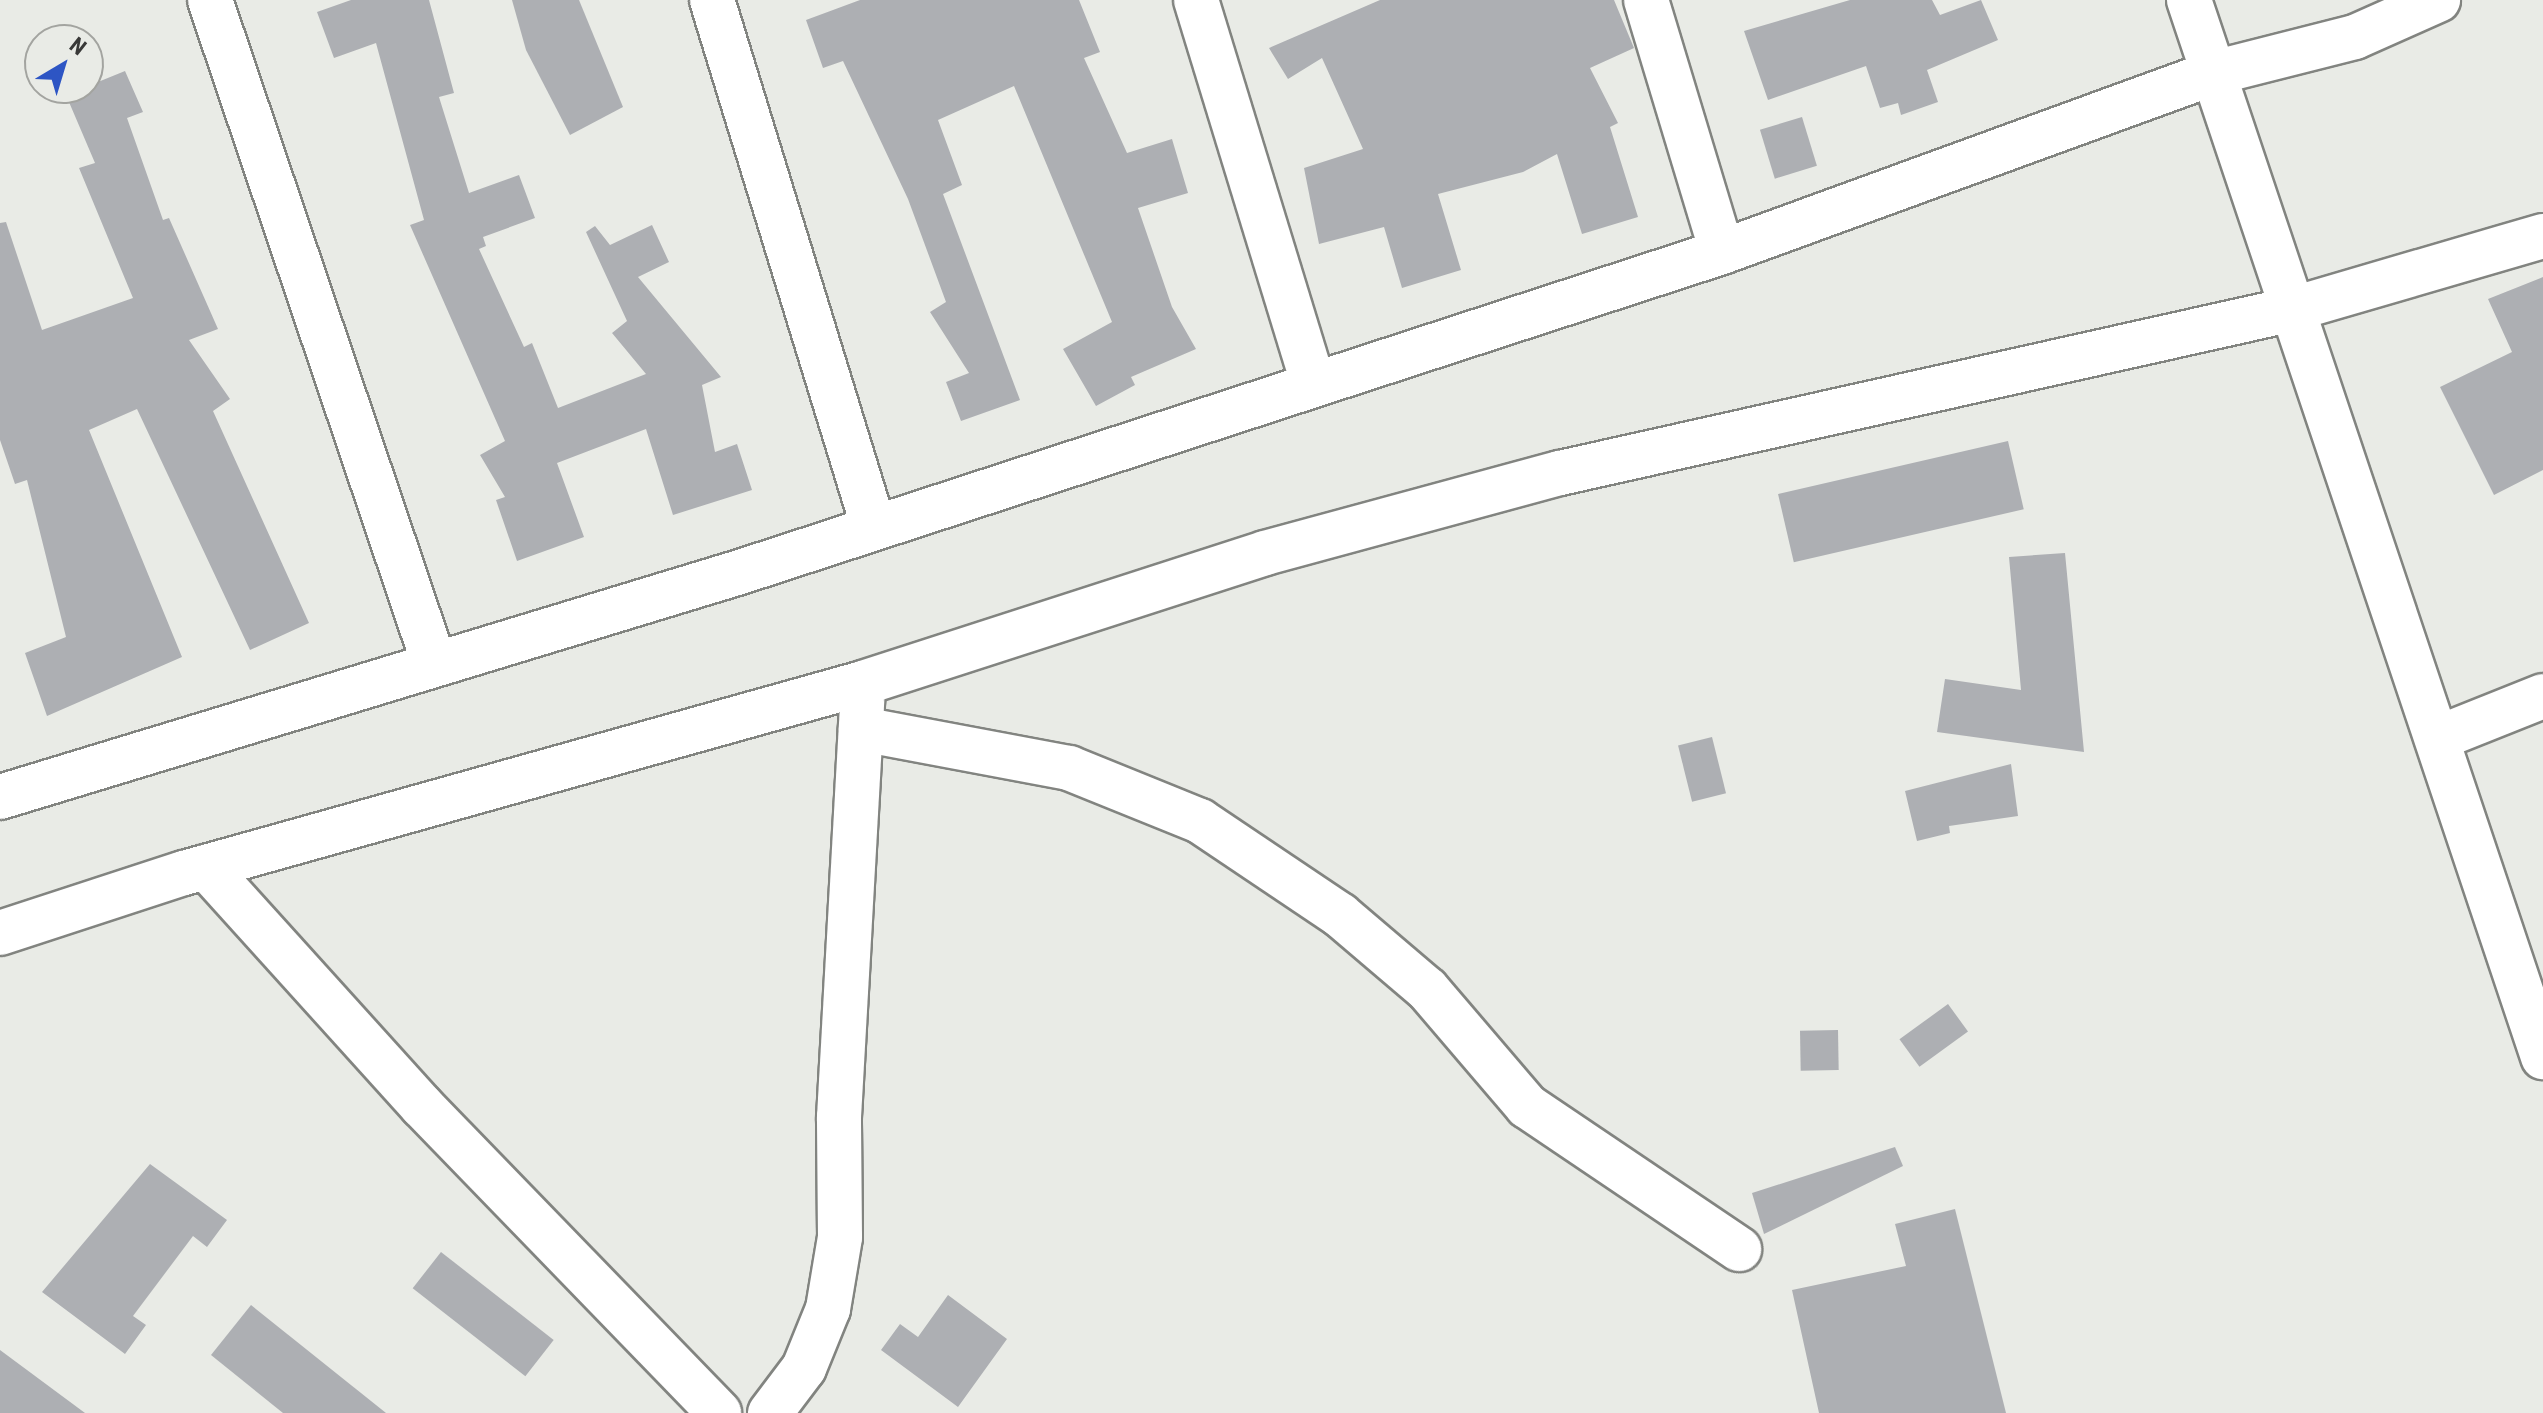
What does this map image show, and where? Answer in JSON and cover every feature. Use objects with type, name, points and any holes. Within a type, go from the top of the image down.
[{"type":"street","points":[[210,0],[433,660]]},
{"type":"street","points":[[712,0],[873,525]]},
{"type":"street","points":[[1196,0],[1313,383]]},
{"type":"street","points":[[1646,0],[1722,252]]},
{"type":"street","points":[[2189,0],[2543,1057]]},
{"type":"street","points":[[0,797],[433,660],[737,573],[873,525],[1722,252],[2355,37],[2438,0]]},
{"type":"street","points":[[0,933],[206,867],[863,683],[1265,553],[1560,473],[2293,309],[2543,236]]},
{"type":"street","points":[[770,1413],[804,1368],[828,1309],[840,1237],[839,1117],[863,683]]},
{"type":"street","points":[[2438,738],[2543,696]]},
{"type":"street","points":[[861,729],[1069,768],[1200,821],[1340,915],[1427,989],[1527,1106],[1739,1249]]},
{"type":"street","points":[[206,867],[422,1106],[719,1413]]},
{"type":"building","points":[[351,0],[429,0],[454,93],[439,97],[469,193],[519,175],[535,218],[483,237],[486,246],[479,249],[524,347],[532,343],[558,408],[646,374],[612,333],[627,321],[586,232],[595,226],[610,245],[652,225],[669,262],[638,277],[721,377],[702,385],[715,452],[737,444],[752,490],[673,515],[646,429],[557,463],[584,537],[517,561],[496,500],[505,497],[480,455],[505,441],[410,225],[424,220],[376,43],[334,58],[317,12]]},
{"type":"building","points":[[512,0],[579,0],[623,107],[570,135],[526,50]]},
{"type":"building","points":[[860,0],[1079,0],[1100,52],[1084,58],[1127,153],[1172,139],[1188,193],[1138,208],[1172,307],[1196,349],[1131,377],[1135,385],[1096,406],[1063,349],[1112,322],[1014,86],[938,120],[962,185],[943,194],[1020,400],[961,421],[946,382],[969,373],[930,312],[946,302],[908,199],[843,61],[823,68],[806,20]]},
{"type":"building","points":[[1380,0],[1614,0],[1634,48],[1590,68],[1618,123],[1610,127],[1638,217],[1582,234],[1557,154],[1523,172],[1438,194],[1461,270],[1402,288],[1384,227],[1319,244],[1304,168],[1363,149],[1322,58],[1288,79],[1269,48]]},
{"type":"building","points":[[1850,0],[1932,0],[1940,15],[1981,0],[1998,40],[1927,70],[1938,102],[1901,115],[1898,103],[1880,108],[1866,66],[1768,100],[1744,31]]},
{"type":"building","points":[[125,71],[143,112],[127,118],[163,220],[169,218],[218,329],[189,340],[230,399],[213,411],[309,623],[250,650],[137,409],[89,430],[182,657],[47,716],[25,653],[66,637],[27,480],[15,484],[0,440],[0,223],[6,222],[42,330],[133,298],[79,168],[95,163],[70,104],[104,104],[104,80]]},
{"type":"building","points":[[1802,117],[1817,166],[1775,179],[1760,130]]},
{"type":"building","points":[[2543,277],[2543,470],[2494,495],[2440,387],[2512,352],[2488,299]]},
{"type":"building","points":[[2008,441],[2024,509],[1794,562],[1778,494]]},
{"type":"building","points":[[2065,553],[2084,752],[1937,732],[1945,679],[2021,690],[2009,557]]},
{"type":"building","points":[[1712,737],[1726,793],[1692,802],[1678,745]]},
{"type":"building","points":[[2011,764],[2018,816],[1949,826],[1950,833],[1917,841],[1905,791]]},
{"type":"building","points":[[1948,1004],[1968,1032],[1919,1067],[1899,1039]]},
{"type":"building","points":[[1838,1030],[1839,1070],[1801,1071],[1800,1031]]},
{"type":"building","points":[[1895,1147],[1903,1166],[1764,1234],[1752,1193]]},
{"type":"building","points":[[150,1164],[227,1220],[207,1247],[193,1236],[133,1316],[146,1325],[125,1354],[42,1292]]},
{"type":"building","points":[[1955,1209],[2006,1413],[1819,1413],[1792,1290],[1906,1266],[1895,1224]]},
{"type":"building","points":[[441,1252],[554,1340],[525,1376],[413,1288]]},
{"type":"building","points":[[948,1295],[1007,1339],[958,1407],[881,1350],[900,1324],[918,1337]]},
{"type":"building","points":[[251,1305],[386,1413],[283,1413],[211,1355]]},
{"type":"building","points":[[0,1350],[85,1413],[0,1413]]}]
